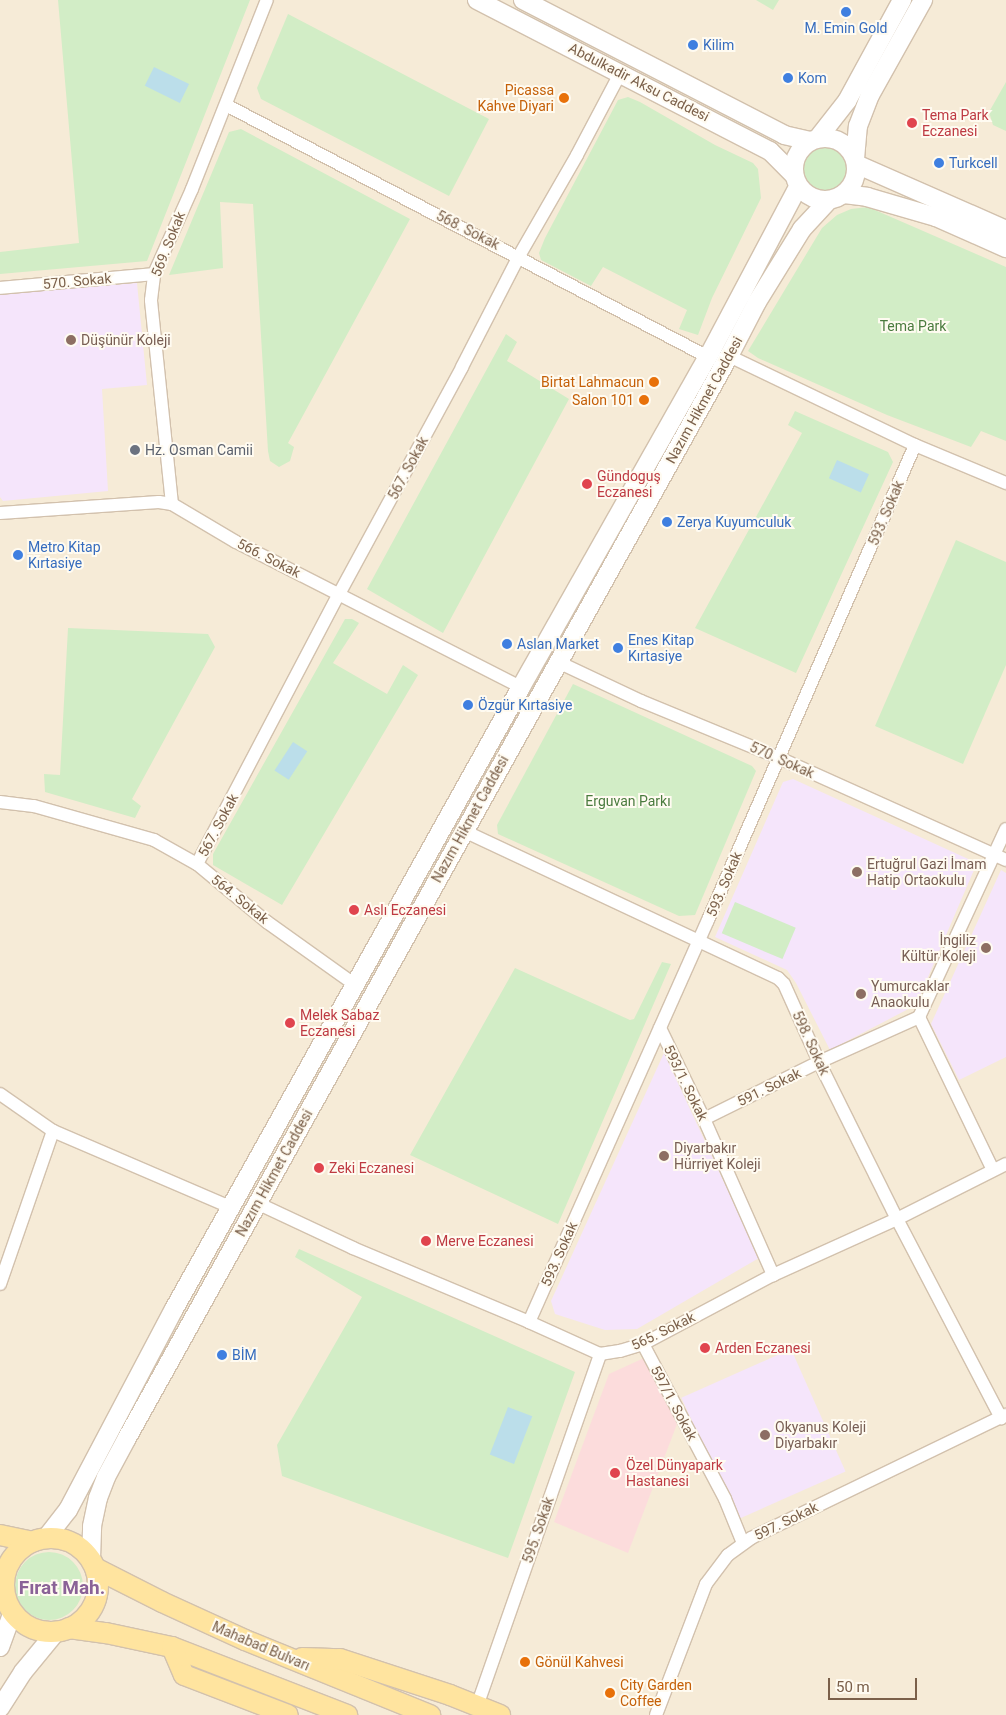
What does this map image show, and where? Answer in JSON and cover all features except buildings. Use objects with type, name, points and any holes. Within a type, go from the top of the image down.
[{"type":"main road","name":"Abdulkadir Aksu Caddesi","points":[[477,0],[620,72],[770,151],[796,180]]},
{"type":"main road","name":"Abdulkadir Aksu Caddesi","points":[[523,0],[784,135],[814,139]]},
{"type":"main road","points":[[902,0],[847,101],[814,139],[796,155],[796,180],[806,195],[817,200],[867,196],[936,216],[1006,248]]},
{"type":"main road","points":[[836,197],[854,180],[858,126],[870,95],[923,0]]},
{"type":"main road","points":[[814,139],[836,140],[850,151],[855,162],[1006,230]]},
{"type":"main road","name":"Nazım Hikmet Caddesi","points":[[39,1540],[68,1510],[230,1207],[708,357],[796,180]]},
{"type":"main road","name":"Nazım Hikmet Caddesi","points":[[93,1563],[94,1514],[106,1477],[779,263],[802,229],[836,197]]},
{"type":"main road","points":[[0,1535],[72,1542],[93,1563],[98,1582],[97,1596],[91,1610],[82,1621],[62,1630],[23,1672],[0,1708]]},
{"type":"main road","points":[[0,1647],[7,1603],[5,1580],[11,1560],[20,1550],[39,1540]]},
{"type":"main road","name":"Mahabad Bulvarı","points":[[93,1563],[162,1602],[290,1658],[430,1715]]},
{"type":"main road","points":[[7,1603],[32,1627],[106,1633],[172,1648],[347,1715]]},
{"type":"main road","points":[[172,1648],[184,1675],[288,1715]]},
{"type":"main road","points":[[290,1658],[340,1659],[500,1715]]},
{"type":"street","name":"569. Sokak","points":[[172,504],[151,300],[154,274],[226,105],[267,0]]},
{"type":"street","name":"567. Sokak","points":[[197,864],[339,594],[458,376],[519,256],[577,155],[620,72]]},
{"type":"street","name":"568. Sokak","points":[[226,105],[519,256],[708,357]]},
{"type":"street","name":"570. Sokak","points":[[0,288],[154,274]]},
{"type":"street","points":[[729,356],[915,445],[1006,483]]},
{"type":"street","name":"593. Sokak","points":[[529,1322],[699,940],[915,445]]},
{"type":"street","name":"566. Sokak","points":[[0,513],[159,502],[172,504],[236,542],[521,687]]},
{"type":"street","name":"570. Sokak","points":[[558,662],[641,701],[779,758],[1000,857]]},
{"type":"street","name":"564. Sokak","points":[[0,802],[34,806],[154,840],[197,864],[267,922],[354,984]]},
{"type":"street","points":[[993,1170],[919,1016],[1000,857],[1006,829]]},
{"type":"street","name":"598. Sokak","points":[[464,832],[699,940],[778,978],[784,984],[819,1062],[897,1219],[1003,1416]]},
{"type":"street","name":"591. Sokak","points":[[704,1119],[819,1062],[919,1016]]},
{"type":"street","name":"593/1. Sokak","points":[[660,1028],[704,1119],[773,1275]]},
{"type":"street","points":[[0,1094],[53,1131],[230,1207]]},
{"type":"street","points":[[0,1284],[53,1131]]},
{"type":"street","name":"565. Sokak","points":[[600,1354],[620,1351],[643,1344],[773,1275],[897,1219],[1006,1164]]},
{"type":"street","points":[[258,1203],[353,1248],[600,1354]]},
{"type":"street","name":"597/1. Sokak","points":[[643,1344],[725,1499],[743,1543]]},
{"type":"street","name":"595. Sokak","points":[[477,1706],[600,1354]]},
{"type":"street","name":"597. Sokak","points":[[656,1715],[706,1584],[728,1555],[743,1543],[1003,1416]]},
{"type":"shaded area","points":[[0,0],[1006,0],[1006,1715],[0,1715]]},
{"type":"shaded area","points":[[137,283],[147,385],[102,389],[108,491],[3,501],[0,497],[0,294]]},
{"type":"shaded area","name":"Ertuğrul Gazi İmam Hatip Ortaokulu","points":[[793,779],[977,863],[916,1005],[830,1050],[796,983],[787,970],[715,937],[783,782]]},
{"type":"shaded area","name":"İngiliz Kültür Koleji","points":[[1001,870],[1006,873],[1006,1057],[959,1080],[931,1024]]},
{"type":"shaded area","name":"Diyarbakır Hürriyet Koleji","points":[[664,1053],[759,1258],[637,1329],[605,1330],[555,1314],[551,1301]]},
{"type":"shaded area","name":"Okyanus Koleji Diyarbakır","points":[[791,1349],[846,1471],[736,1520],[681,1398]]},
{"type":"shaded area","name":"Özel Dünyapark Hastanesi","points":[[644,1358],[677,1424],[628,1553],[554,1522],[609,1374]]},
{"type":"green space","points":[[58,0],[250,0],[147,261],[0,274],[0,252],[79,243]]},
{"type":"green space","points":[[756,0],[779,0],[773,10]]},
{"type":"green space","points":[[288,14],[489,119],[449,196],[261,99],[257,88]]},
{"type":"green space","points":[[1006,82],[1006,131],[993,125],[989,112]]},
{"type":"green space","points":[[628,97],[715,145],[753,163],[758,169],[761,198],[712,298],[698,335],[679,329],[687,310],[603,267],[591,286],[541,260],[539,253],[545,238],[618,100]]},
{"type":"green space","points":[[241,129],[410,219],[288,443],[294,447],[290,461],[279,467],[270,461],[268,451],[253,204],[220,202],[223,268],[169,275],[229,132]]},
{"type":"green space","points":[[819,145],[829,145],[842,152],[849,165],[849,175],[842,188],[829,195],[819,195],[810,191],[803,184],[799,175],[799,165],[803,156],[810,149]]},
{"type":"green space","name":"Tema Park","points":[[868,207],[1006,267],[1006,441],[981,431],[971,447],[887,415],[758,358],[748,351],[822,228],[837,215],[851,209]]},
{"type":"green space","points":[[506,334],[517,342],[507,361],[569,399],[443,633],[367,589]]},
{"type":"green space","points":[[795,411],[888,452],[893,462],[796,673],[695,628],[802,433],[788,425]]},
{"type":"green space","points":[[956,540],[1006,562],[1006,665],[963,764],[875,726]]},
{"type":"green space","points":[[345,619],[352,619],[359,623],[333,663],[387,694],[403,665],[418,675],[282,905],[213,865],[213,854]]},
{"type":"green space","points":[[68,628],[208,634],[215,647],[132,799],[141,806],[135,818],[45,792],[44,774],[60,775]]},
{"type":"green space","name":"Erguvan Parkı","points":[[573,684],[752,766],[756,771],[695,915],[679,916],[498,834],[497,825]]},
{"type":"green space","points":[[735,902],[796,928],[782,959],[722,933]]},
{"type":"green space","points":[[662,962],[671,964],[558,1224],[410,1155],[515,968],[630,1020],[634,1019]]},
{"type":"green space","points":[[299,1249],[575,1372],[508,1558],[282,1476],[277,1445],[362,1297],[295,1257]]},
{"type":"green space","points":[[56,1552],[68,1558],[77,1567],[83,1579],[81,1599],[73,1610],[56,1620],[42,1620],[25,1610],[17,1599],[15,1579],[25,1562],[36,1554]]},
{"type":"water","points":[[154,67],[189,84],[180,103],[145,86]]},
{"type":"water","points":[[837,460],[869,474],[861,493],[829,478]]},
{"type":"water","points":[[293,742],[307,751],[289,780],[274,771]]},
{"type":"water","points":[[508,1407],[532,1416],[514,1464],[490,1455]]},
{"type":"place","name":"M. Emin Gold","points":[[846,12]]},
{"type":"place","name":"Kilim","points":[[693,45]]},
{"type":"place","name":"Kom","points":[[788,78]]},
{"type":"place","name":"Picassa Kahve Diyari","points":[[564,98]]},
{"type":"place","name":"Tema Park Eczanesi","points":[[912,123]]},
{"type":"place","name":"Turkcell","points":[[939,163]]},
{"type":"place","name":"Düşünür Koleji","points":[[71,340]]},
{"type":"place","name":"Birtat Lahmacun","points":[[654,382]]},
{"type":"place","name":"Salon 101","points":[[644,400]]},
{"type":"place","name":"Hz. Osman Camii","points":[[135,450]]},
{"type":"place","name":"Gündoguş Eczanesi","points":[[587,484]]},
{"type":"place","name":"Zerya Kuyumculuk","points":[[667,522]]},
{"type":"place","name":"Metro Kitap Kırtasiye","points":[[18,555]]},
{"type":"place","name":"Aslan Market","points":[[507,644]]},
{"type":"place","name":"Enes Kitap Kırtasiye","points":[[618,648]]},
{"type":"place","name":"Özgür Kırtasiye","points":[[468,705]]},
{"type":"place","name":"Ertuğrul Gazi İmam Hatip Ortaokulu","points":[[857,872]]},
{"type":"place","name":"Aslı Eczanesi","points":[[354,910]]},
{"type":"place","name":"İngiliz Kültür Koleji","points":[[986,948]]},
{"type":"place","name":"Yumurcaklar Anaokulu","points":[[861,994]]},
{"type":"place","name":"Melek Sabaz Eczanesi","points":[[290,1023]]},
{"type":"place","name":"Diyarbakır Hürriyet Koleji","points":[[664,1156]]},
{"type":"place","name":"Zeki Eczanesi","points":[[319,1168]]},
{"type":"place","name":"Merve Eczanesi","points":[[426,1241]]},
{"type":"place","name":"Arden Eczanesi","points":[[705,1348]]},
{"type":"place","name":"BİM","points":[[222,1355]]},
{"type":"place","name":"Okyanus Koleji Diyarbakır","points":[[765,1435]]},
{"type":"place","name":"Özel Dünyapark Hastanesi","points":[[615,1473]]},
{"type":"place","name":"Gönül Kahvesi","points":[[525,1662]]},
{"type":"place","name":"City Garden Coffee","points":[[610,1693]]},
{"type":"district","name":"Fırat Mah.","points":[[62,1588]]}]
